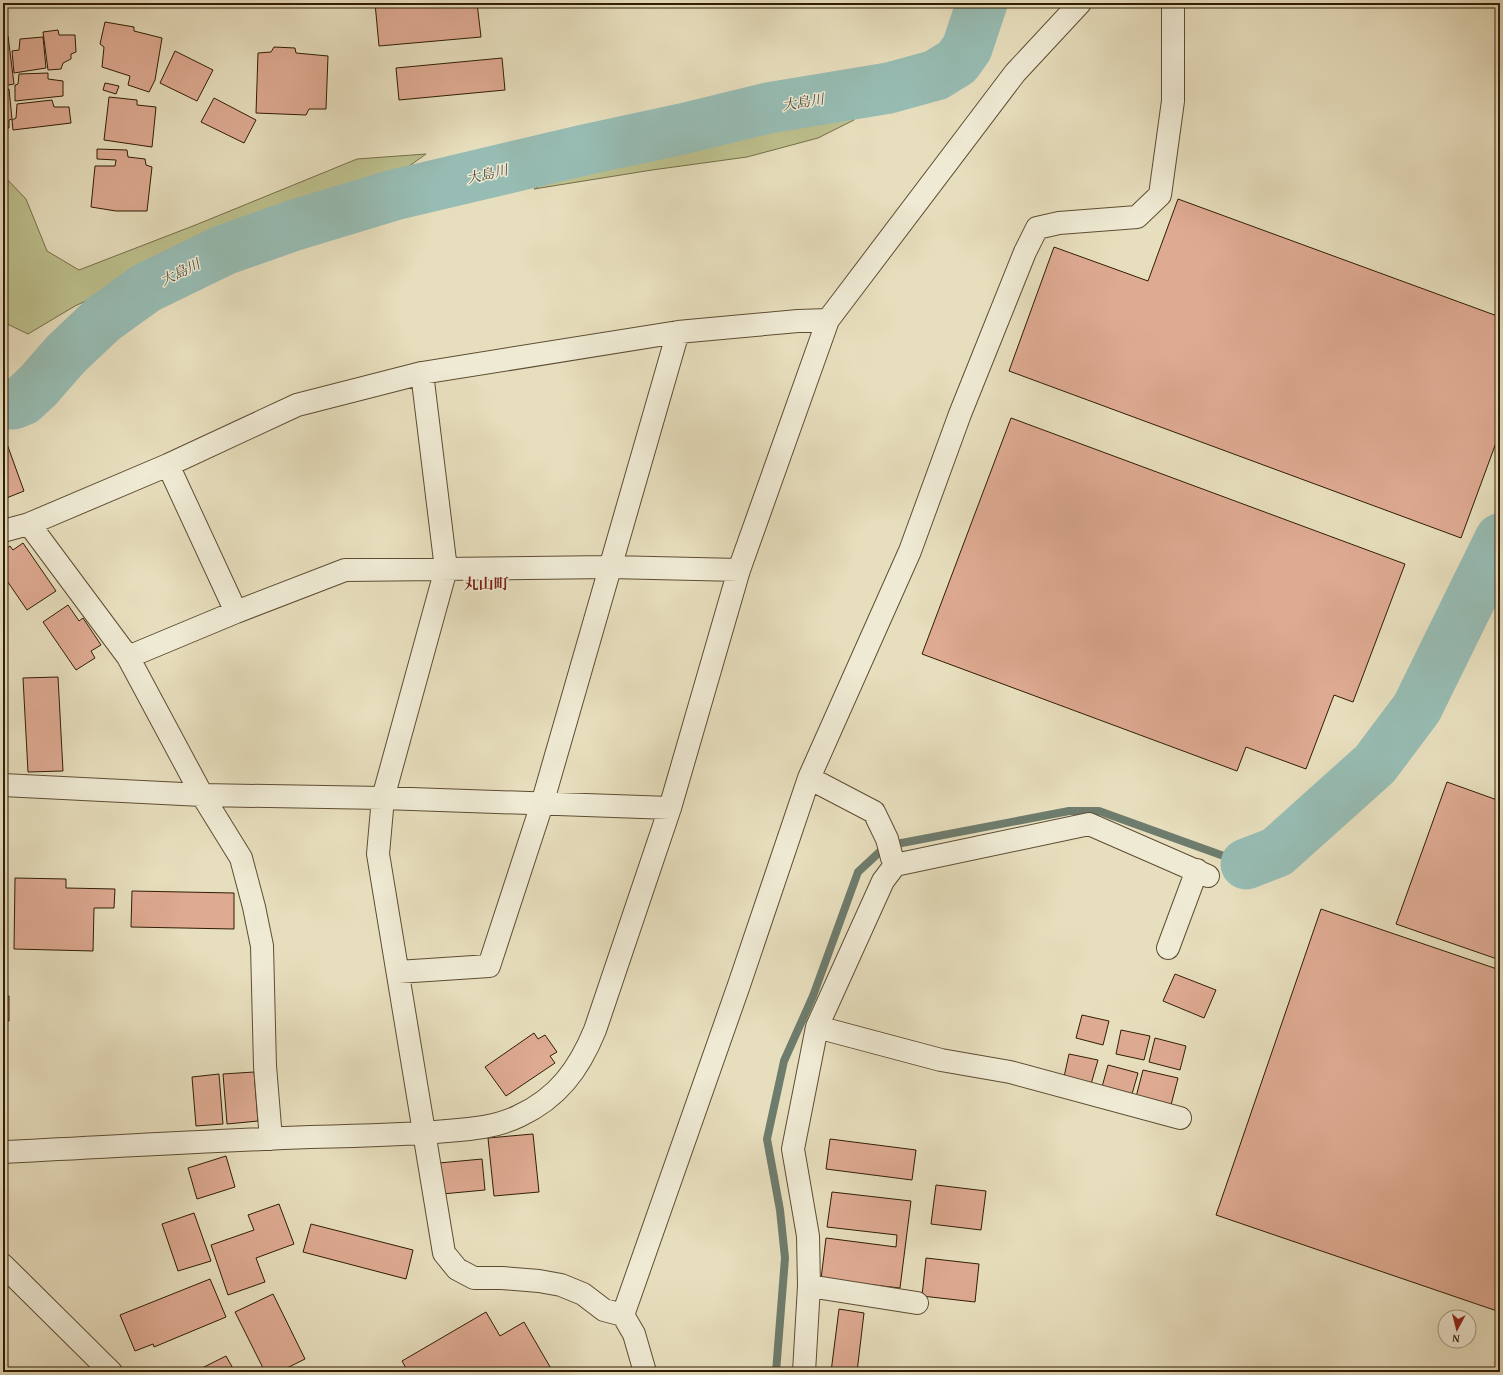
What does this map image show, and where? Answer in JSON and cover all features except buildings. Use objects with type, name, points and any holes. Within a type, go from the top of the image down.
[{"type":"street","points":[[3,1152],[424,1133],[473,1129],[519,1117],[540,1105],[558,1090],[574,1072],[586,1052],[595,1030],[670,808],[740,570],[828,320],[1015,73],[1080,3]]},
{"type":"street","points":[[623,1315],[739,985],[809,778],[910,551],[963,407],[1025,252],[1037,228],[1059,223],[1136,217],[1160,196],[1173,101],[1172,3]]},
{"type":"street","points":[[3,531],[29,524],[168,465],[297,405],[422,373],[678,332],[798,321],[828,320]]},
{"type":"street","points":[[398,972],[489,966],[542,804],[678,332]]},
{"type":"street","points":[[422,373],[446,569],[383,798],[378,854],[444,1253],[458,1269],[474,1278],[502,1278],[539,1281],[561,1285],[582,1294],[604,1310],[623,1315],[634,1334],[645,1372]]},
{"type":"street","points":[[168,465],[236,612]]},
{"type":"street","points":[[29,524],[128,657],[202,795],[241,858],[256,915],[262,946],[265,1066],[271,1139]]},
{"type":"street","points":[[128,657],[236,612],[345,570],[610,567],[740,570]]},
{"type":"street","points":[[804,1372],[809,1286],[808,1236],[794,1149],[817,1027],[883,881],[891,854],[874,812],[809,778]]},
{"type":"street","points":[[3,785],[202,795],[383,798],[670,808]]},
{"type":"street","points":[[891,854],[1089,824],[1202,873],[1168,948]]},
{"type":"street","points":[[817,1027],[941,1060],[1010,1072],[1180,1118]]},
{"type":"street","points":[[3,1265],[111,1372]]},
{"type":"street","points":[[809,1286],[917,1303]]},
{"type":"green space","points":[[860,99],[854,120],[818,138],[747,157],[652,170],[534,189],[559,174],[626,154],[714,134],[773,116],[823,105]]},
{"type":"green space","points":[[426,154],[387,182],[258,220],[75,306],[28,334],[3,322],[3,175],[26,199],[47,251],[79,270],[198,224],[357,159]]},
{"type":"waterway","name":"大島川","points":[[3,404],[13,404],[23,400],[38,386],[66,354],[103,319],[146,288],[224,250],[295,225],[394,195],[768,108],[889,88],[936,75],[957,62],[967,48],[982,3]]},
{"type":"waterway","points":[[1246,864],[1277,852],[1375,764],[1417,708],[1500,539]]},
{"type":"waterway","points":[[776,1372],[785,1258],[780,1210],[767,1139],[784,1061],[813,996],[858,872],[886,846],[1069,811],[1099,811],[1246,864]]},
{"type":"district","name":"丸山町","points":[[486,584]]}]
